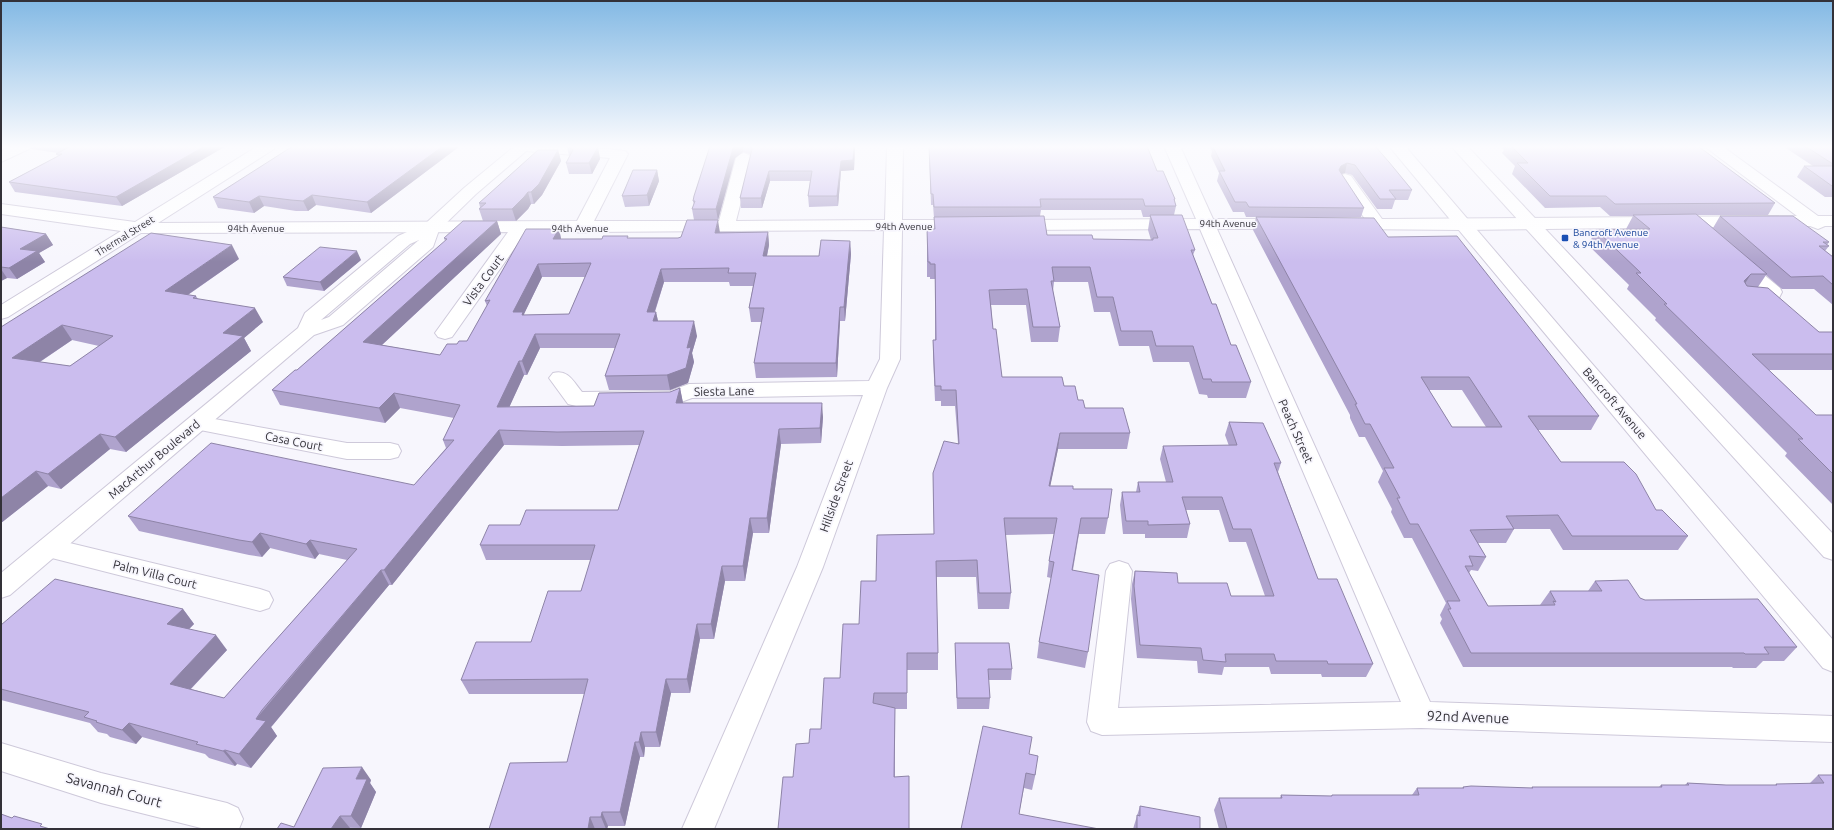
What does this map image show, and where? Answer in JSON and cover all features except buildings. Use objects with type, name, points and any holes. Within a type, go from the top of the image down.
[{"type":"street","name":"Thermal Street","points":[[1,313],[207,185]]},
{"type":"street","name":"MacArthur Boulevard","points":[[1,588],[307,331],[336,321],[427,243],[431,228],[478,185]]},
{"type":"street","points":[[582,228],[604,185]]},
{"type":"street","points":[[726,227],[733,208],[736,185]]},
{"type":"street","name":"Hillside Street","points":[[698,829],[810,567],[876,388],[890,360],[894,185]]},
{"type":"street","name":"Peach Street","points":[[1189,185],[1421,715]]},
{"type":"street","points":[[1349,185],[1377,224]]},
{"type":"street","name":"Bancroft Avenue","points":[[1429,185],[1714,518],[1833,660]]},
{"type":"street","points":[[1495,185],[1833,550]]},
{"type":"street","points":[[1765,185],[1833,235]]},
{"type":"street","name":"94th Avenue","points":[[1,209],[138,228],[582,228],[977,225]]},
{"type":"street","points":[[1330,224],[1462,225],[1833,221]]},
{"type":"street","name":"94th Avenue","points":[[1000,225],[1206,223],[1299,224]]},
{"type":"street","points":[[1693,223],[1773,292],[1770,298],[1745,297]]},
{"type":"street","name":"Vista Court","points":[[445,333],[520,228]]},
{"type":"street","name":"Siesta Lane","points":[[560,378],[576,399],[673,398],[688,391],[876,388]]},
{"type":"street","name":"Casa Court","points":[[198,423],[347,450],[390,451]]},
{"type":"street","name":"Palm Villa Court","points":[[49,548],[260,600]]},
{"type":"street","name":"92nd Avenue","points":[[1119,571],[1102,722],[1421,715],[1833,729]]},
{"type":"street","name":"Savannah Court","points":[[1,757],[101,788],[227,819]]},
{"type":"place","name":"Bancroft Avenue & 94th Avenue","points":[[1565,238]]}]
